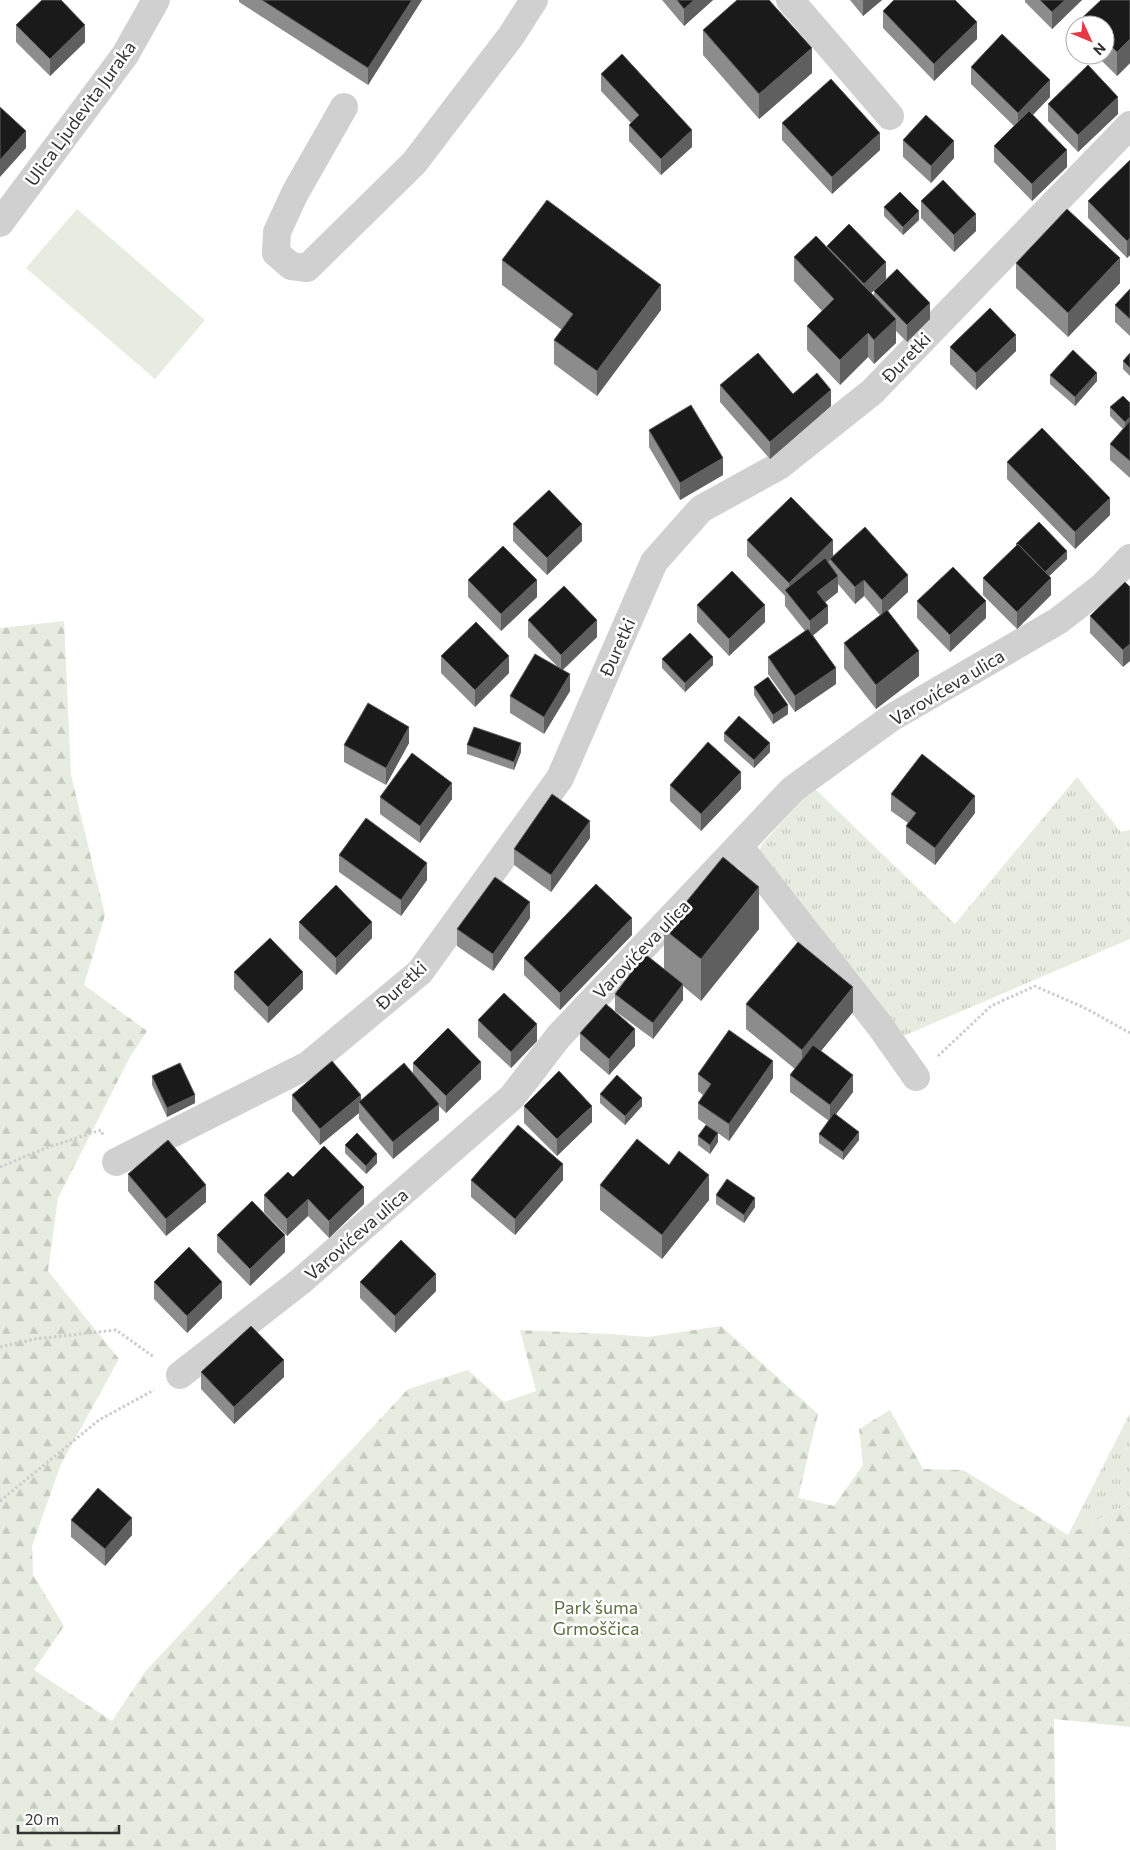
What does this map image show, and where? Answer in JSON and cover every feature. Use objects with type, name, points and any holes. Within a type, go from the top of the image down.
[{"type":"street","name":"Ulica Ljudevita Juraka","points":[[0,223],[125,55],[156,0]]},
{"type":"street","points":[[344,107],[294,193],[277,232],[276,253],[291,266],[307,268],[414,163],[511,36],[534,0]]},
{"type":"street","points":[[790,0],[890,116]]},
{"type":"street","name":"Đuretki","points":[[116,1162],[308,1064],[420,972],[560,778],[654,562],[701,509],[779,466],[872,392],[1130,125]]},
{"type":"street","name":"Varovićeva ulica","points":[[180,1376],[301,1281],[512,1097],[559,1036],[793,789],[892,718],[1058,621],[1103,586],[1130,558]]},
{"type":"street","points":[[739,846],[880,1026],[916,1077]]},
{"type":"path","points":[[916,1077],[991,1006],[1035,986],[1087,1009],[1130,1033]]},
{"type":"path","points":[[0,1167],[46,1148],[101,1130],[116,1162]]},
{"type":"path","points":[[0,1347],[35,1339],[116,1330],[180,1376],[100,1420],[0,1501]]},
{"type":"green space","points":[[77,209],[205,320],[155,379],[26,268]]},
{"type":"green space","name":"Park šuma Grmoščica","points":[[64,621],[71,775],[105,915],[84,985],[147,1031],[130,1057],[58,1198],[48,1271],[119,1359],[61,1464],[32,1546],[33,1575],[64,1626],[34,1670],[112,1721],[144,1673],[408,1389],[468,1370],[504,1402],[536,1391],[520,1330],[648,1337],[721,1326],[818,1414],[798,1498],[834,1506],[863,1465],[859,1429],[890,1410],[923,1469],[963,1470],[1068,1535],[1130,1503],[1130,1727],[1054,1719],[1056,1850],[0,1850],[0,628]]},
{"type":"green space","points":[[1077,777],[1121,832],[1130,830],[1130,939],[901,1037],[757,857],[762,844],[813,787],[955,924]]},
{"type":"green space","points":[[1130,1413],[1130,1503],[1068,1535]]},
{"type":"building","points":[[42,0],[61,0],[85,25],[50,59],[16,25]]},
{"type":"building","points":[[262,0],[412,0],[368,68]]},
{"type":"building","points":[[677,0],[694,0],[684,9]]},
{"type":"building","points":[[737,0],[769,0],[812,48],[759,94],[703,30]]},
{"type":"building","points":[[894,0],[955,0],[977,22],[934,64],[883,11]]},
{"type":"building","points":[[1040,0],[1065,0],[1052,12]]},
{"type":"building","points":[[1101,0],[1130,0],[1130,39],[1117,52],[1115,50],[1115,15],[1085,15]]},
{"type":"building","points":[[1002,34],[1050,80],[1018,113],[971,67]]},
{"type":"building","points":[[622,54],[692,130],[661,159],[629,125],[639,115],[601,74]]},
{"type":"building","points":[[1088,65],[1118,97],[1078,135],[1048,104]]},
{"type":"building","points":[[831,79],[880,133],[832,177],[782,123]]},
{"type":"building","points":[[0,107],[26,131],[0,160]]},
{"type":"building","points":[[1029,111],[1067,150],[1032,184],[994,146]]},
{"type":"building","points":[[926,115],[954,141],[931,166],[903,140]]},
{"type":"building","points":[[1130,160],[1130,238],[1127,241],[1088,201]]},
{"type":"building","points":[[943,180],[976,214],[954,235],[921,201]]},
{"type":"building","points":[[900,192],[919,211],[903,227],[884,207]]},
{"type":"building","points":[[547,200],[661,285],[597,371],[554,340],[573,314],[502,260]]},
{"type":"building","points":[[1067,209],[1120,258],[1068,313],[1016,263]]},
{"type":"building","points":[[849,224],[886,262],[864,284],[827,246]]},
{"type":"building","points":[[816,236],[896,319],[874,340],[868,333],[840,360],[807,326],[834,299],[794,257]]},
{"type":"building","points":[[897,269],[930,303],[907,325],[874,291]]},
{"type":"building","points":[[1130,289],[1130,319],[1115,305]]},
{"type":"building","points":[[990,308],[1016,335],[976,373],[950,347]]},
{"type":"building","points":[[1073,350],[1097,373],[1075,397],[1050,375]]},
{"type":"building","points":[[758,353],[793,394],[817,373],[831,390],[770,442],[720,385]]},
{"type":"building","points":[[1130,353],[1130,368],[1123,361]]},
{"type":"building","points":[[1123,396],[1130,403],[1130,417],[1125,422],[1110,407]]},
{"type":"building","points":[[691,405],[723,458],[680,483],[649,430]]},
{"type":"building","points":[[1130,421],[1130,461],[1110,444]]},
{"type":"building","points":[[1042,428],[1110,498],[1075,532],[1007,462]]},
{"type":"building","points":[[549,490],[582,524],[547,558],[513,524]]},
{"type":"building","points":[[791,497],[833,540],[789,583],[747,540]]},
{"type":"building","points":[[1039,522],[1067,551],[1045,572],[1016,544]]},
{"type":"building","points":[[865,527],[908,575],[882,600],[864,580],[855,587],[830,559]]},
{"type":"building","points":[[1018,544],[1051,578],[1017,612],[983,578]]},
{"type":"building","points":[[503,546],[537,580],[501,614],[468,580]]},
{"type":"building","points":[[825,558],[838,576],[817,592],[828,606],[810,621],[785,590]]},
{"type":"building","points":[[953,567],[986,601],[950,635],[917,601]]},
{"type":"building","points":[[732,571],[765,605],[729,639],[697,605]]},
{"type":"building","points":[[1125,582],[1130,587],[1130,644],[1123,650],[1090,616]]},
{"type":"building","points":[[564,586],[597,620],[561,655],[528,620]]},
{"type":"building","points":[[887,610],[919,651],[876,685],[844,643]]},
{"type":"building","points":[[476,622],[509,656],[475,690],[441,656]]},
{"type":"building","points":[[808,629],[836,668],[795,696],[768,657]]},
{"type":"building","points":[[690,633],[713,657],[685,683],[662,659]]},
{"type":"building","points":[[535,654],[570,674],[544,717],[510,696]]},
{"type":"building","points":[[768,677],[788,705],[773,715],[754,687]]},
{"type":"building","points":[[368,703],[409,727],[386,768],[344,745]]},
{"type":"building","points":[[739,716],[770,743],[754,760],[724,733]]},
{"type":"building","points":[[474,727],[521,743],[514,762],[467,745]]},
{"type":"building","points":[[708,742],[741,772],[701,814],[670,785]]},
{"type":"building","points":[[412,753],[452,783],[420,826],[380,797]]},
{"type":"building","points":[[922,754],[975,796],[935,848],[906,826],[916,813],[891,794]]},
{"type":"building","points":[[552,794],[590,821],[551,875],[514,849]]},
{"type":"building","points":[[366,818],[427,863],[401,900],[339,855]]},
{"type":"building","points":[[723,857],[759,887],[701,959],[664,929]]},
{"type":"building","points":[[495,877],[530,902],[493,954],[457,929]]},
{"type":"building","points":[[596,884],[632,918],[560,993],[524,958]]},
{"type":"building","points":[[336,885],[372,922],[336,958],[299,922]]},
{"type":"building","points":[[270,938],[303,972],[268,1007],[234,972]]},
{"type":"building","points":[[798,942],[853,987],[802,1050],[746,1004]]},
{"type":"building","points":[[645,954],[683,984],[653,1023],[615,994]]},
{"type":"building","points":[[504,993],[537,1024],[511,1052],[478,1020]]},
{"type":"building","points":[[606,1004],[635,1029],[609,1059],[580,1033]]},
{"type":"building","points":[[448,1028],[481,1062],[446,1096],[413,1063]]},
{"type":"building","points":[[729,1030],[773,1061],[729,1124],[698,1103],[711,1084],[698,1074]]},
{"type":"building","points":[[813,1045],[853,1075],[830,1105],[790,1075]]},
{"type":"building","points":[[332,1061],[361,1095],[320,1129],[292,1095]]},
{"type":"building","points":[[180,1063],[195,1095],[167,1108],[152,1076]]},
{"type":"building","points":[[404,1063],[439,1104],[393,1142],[359,1102]]},
{"type":"building","points":[[559,1071],[592,1106],[557,1139],[524,1106]]},
{"type":"building","points":[[617,1075],[642,1098],[625,1116],[600,1094]]},
{"type":"building","points":[[834,1113],[859,1132],[843,1152],[819,1134]]},
{"type":"building","points":[[518,1125],[563,1164],[515,1219],[471,1180]]},
{"type":"building","points":[[706,1125],[718,1133],[710,1145],[698,1136]]},
{"type":"building","points":[[357,1133],[377,1154],[366,1166],[345,1145]]},
{"type":"building","points":[[637,1139],[669,1165],[679,1151],[709,1175],[662,1235],[600,1185]]},
{"type":"building","points":[[168,1140],[206,1185],[166,1219],[128,1174]]},
{"type":"building","points":[[324,1146],[364,1187],[329,1221],[308,1199],[287,1219],[264,1195],[288,1172],[293,1177]]},
{"type":"building","points":[[727,1179],[755,1198],[744,1215],[716,1195]]},
{"type":"building","points":[[252,1201],[285,1235],[250,1269],[217,1235]]},
{"type":"building","points":[[401,1240],[436,1274],[395,1316],[360,1282]]},
{"type":"building","points":[[189,1247],[222,1282],[187,1316],[154,1282]]},
{"type":"building","points":[[251,1326],[284,1360],[234,1407],[201,1372]]},
{"type":"building","points":[[98,1488],[132,1518],[105,1549],[71,1520]]}]
